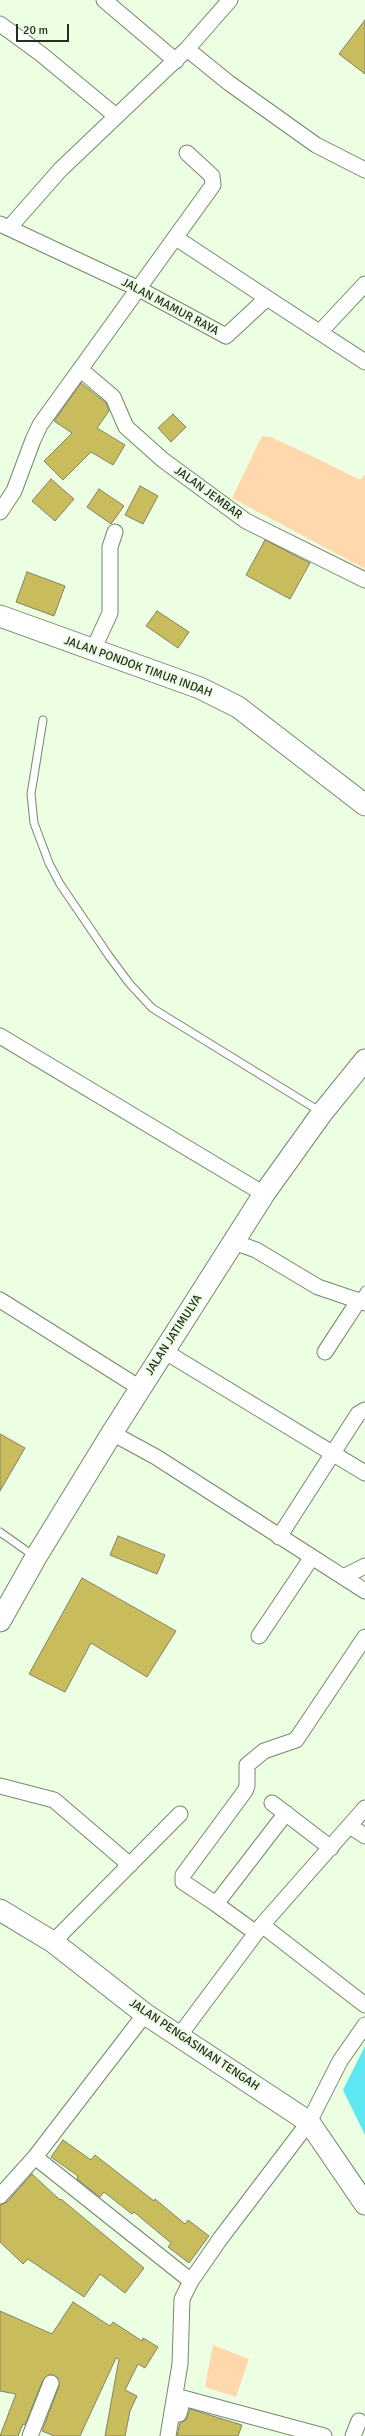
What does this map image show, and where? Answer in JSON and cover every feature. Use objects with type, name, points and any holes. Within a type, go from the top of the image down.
[{"type":"main road","name":"JALAN PONDOK TIMUR INDAH","points":[[0,617],[200,688],[238,707],[365,805]]},
{"type":"main road","name":"JALAN JATIMULYA","points":[[0,1621],[36,1557],[112,1433],[264,1194],[322,1113],[365,1060]]},
{"type":"main road","name":"JALAN PENGASINAN TENGAH","points":[[0,1910],[54,1942],[145,2014],[309,2122],[365,2204]]},
{"type":"street","points":[[104,0],[176,61]]},
{"type":"street","points":[[4,226],[116,116],[176,61],[230,0]]},
{"type":"street","points":[[0,24],[52,62],[116,116]]},
{"type":"street","points":[[187,49],[229,83],[316,145],[363,164]]},
{"type":"street","points":[[0,512],[14,491],[32,440],[40,425],[176,238],[214,183],[212,176],[188,153]]},
{"type":"street","name":"JALAN MAMUR RAYA","points":[[4,226],[139,289],[226,336],[267,298]]},
{"type":"street","points":[[176,238],[365,362]]},
{"type":"street","points":[[320,332],[365,284]]},
{"type":"street","name":"JALAN JEMBAR","points":[[81,370],[113,397],[126,427],[163,460],[246,521],[365,580]]},
{"type":"street","points":[[93,650],[110,613],[110,547],[115,532]]},
{"type":"street","points":[[0,1036],[264,1194]]},
{"type":"street","points":[[234,1242],[256,1250],[318,1287],[363,1297],[325,1352]]},
{"type":"street","points":[[0,1300],[140,1388]]},
{"type":"street","points":[[164,1351],[365,1473]]},
{"type":"street","points":[[278,1537],[358,1414],[365,1410]]},
{"type":"street","points":[[112,1433],[156,1457],[278,1537],[345,1576],[365,1591]]},
{"type":"street","points":[[259,1636],[312,1557]]},
{"type":"street","points":[[345,1576],[365,1566]]},
{"type":"street","points":[[365,1637],[296,1740],[264,1751],[247,1764],[247,1786],[245,1791],[183,1875],[183,1882],[216,1904],[259,1929],[365,2004]]},
{"type":"street","points":[[0,1786],[54,1800],[130,1865]]},
{"type":"street","points":[[272,1803],[331,1848]]},
{"type":"street","points":[[179,2036],[259,1929],[365,1808]]},
{"type":"street","points":[[216,1904],[286,1813]]},
{"type":"street","points":[[54,1942],[180,1814]]},
{"type":"street","points":[[350,1826],[365,1836]]},
{"type":"street","points":[[0,2196],[35,2156],[145,2014]]},
{"type":"street","points":[[168,2436],[180,2364],[182,2299],[191,2281],[309,2122],[340,2061],[365,2025]]},
{"type":"street","points":[[35,2156],[191,2281]]},
{"type":"street","points":[[30,2436],[51,2383]]},
{"type":"street","points":[[175,2436],[183,2398],[324,2436]]},
{"type":"street","points":[[353,2436],[359,2421]]},
{"type":"lane","points":[[43,720],[31,794],[34,823],[49,863],[60,884],[109,956],[129,983],[152,1008],[322,1113]]},
{"type":"lane","points":[[0,1532],[36,1557]]},
{"type":"shaded area","points":[[262,436],[271,437],[360,480],[365,474],[365,569],[232,498]]},
{"type":"shaded area","points":[[213,2345],[249,2359],[236,2397],[205,2387]]},
{"type":"water","points":[[365,2046],[365,2135],[343,2090]]},
{"type":"building","points":[[365,20],[365,74],[339,54]]},
{"type":"building","points":[[81,383],[106,403],[109,411],[97,428],[125,445],[113,465],[91,452],[63,480],[44,461],[72,433],[54,421]]},
{"type":"building","points":[[173,414],[186,427],[171,442],[158,428]]},
{"type":"building","points":[[51,479],[74,499],[55,521],[32,501]]},
{"type":"building","points":[[140,486],[158,496],[143,524],[125,515]]},
{"type":"building","points":[[99,489],[124,506],[111,524],[87,507]]},
{"type":"building","points":[[265,540],[310,563],[290,599],[246,575]]},
{"type":"building","points":[[27,572],[65,586],[54,616],[16,602]]},
{"type":"building","points":[[157,611],[189,632],[178,648],[146,626]]},
{"type":"building","points":[[0,1434],[25,1448],[0,1491]]},
{"type":"building","points":[[118,1536],[165,1555],[157,1574],[110,1555]]},
{"type":"building","points":[[82,1578],[176,1631],[147,1677],[91,1643],[65,1692],[29,1674]]},
{"type":"building","points":[[63,2140],[91,2160],[95,2155],[154,2201],[155,2199],[185,2224],[188,2220],[209,2236],[189,2263],[168,2247],[171,2243],[134,2212],[132,2214],[104,2192],[100,2197],[77,2179],[78,2176],[51,2157]]},
{"type":"building","points":[[32,2174],[60,2200],[61,2199],[144,2268],[125,2293],[100,2274],[84,2297],[28,2259],[23,2264],[0,2242],[0,2205],[7,2202]]},
{"type":"building","points":[[73,2302],[110,2326],[113,2322],[142,2341],[143,2338],[158,2347],[145,2368],[138,2364],[125,2390],[137,2396],[130,2411],[125,2436],[105,2436],[119,2359],[116,2358],[80,2436],[54,2436],[42,2431],[59,2386],[58,2378],[50,2374],[43,2380],[25,2425],[23,2424],[18,2436],[0,2436],[16,2394],[0,2391],[0,2311],[52,2334]]},
{"type":"building","points":[[190,2409],[242,2425],[238,2436],[177,2436],[180,2423],[186,2420]]}]
